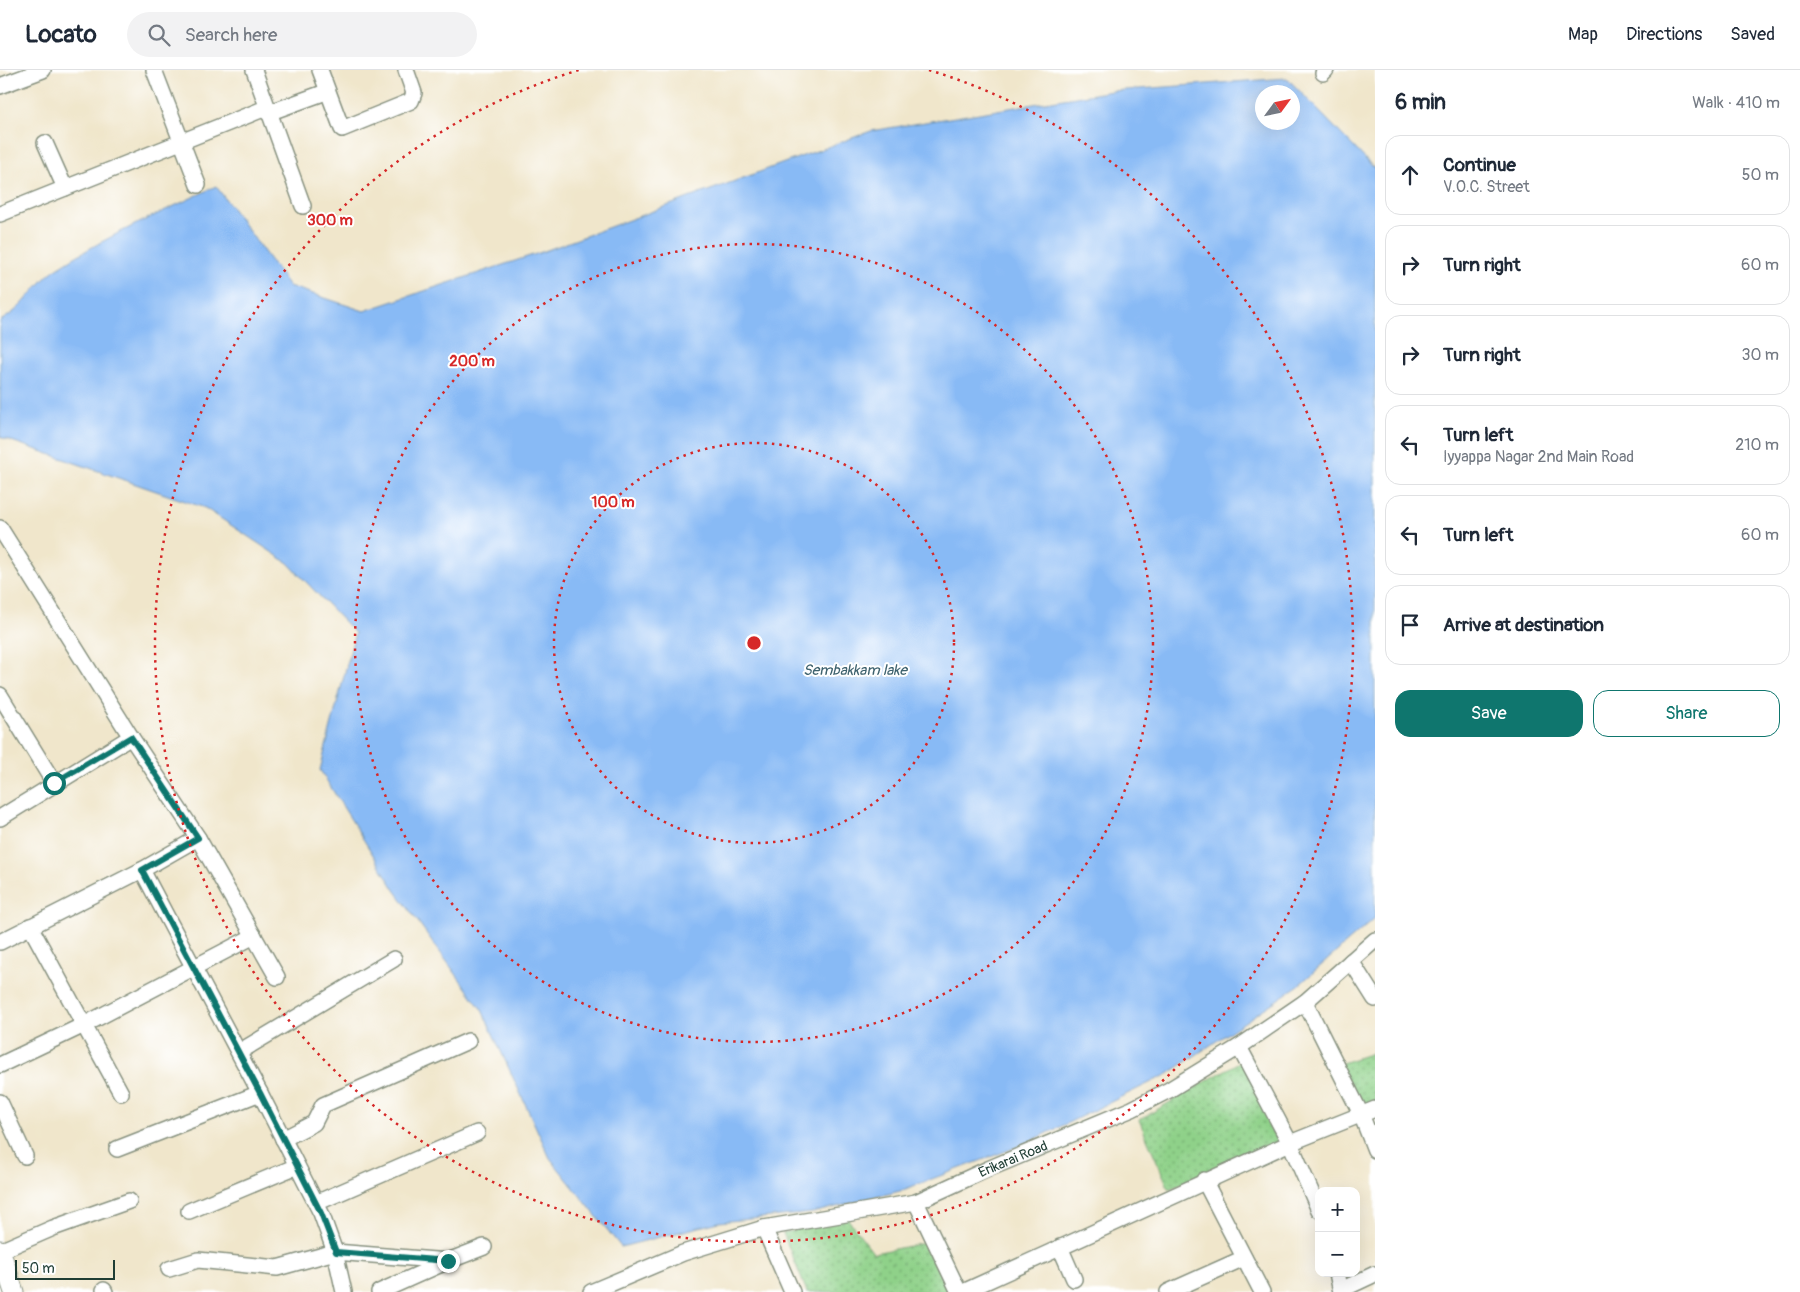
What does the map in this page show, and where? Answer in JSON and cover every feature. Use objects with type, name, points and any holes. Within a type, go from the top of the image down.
[{"type":"street","points":[[1,83],[43,70]]},
{"type":"street","points":[[154,70],[198,185]]},
{"type":"street","points":[[254,70],[303,206]]},
{"type":"street","points":[[320,70],[326,92],[342,129],[410,101],[414,93],[406,70]]},
{"type":"street","points":[[0,214],[181,142],[267,110],[326,92]]},
{"type":"street","points":[[45,143],[65,188]]},
{"type":"street","points":[[0,528],[131,737],[198,838],[277,977]]},
{"type":"street","points":[[0,695],[54,783]]},
{"type":"street","points":[[0,818],[131,737]]},
{"type":"street","points":[[0,942],[142,870],[198,838]]},
{"type":"street","points":[[142,870],[239,1052],[316,1203],[336,1252],[344,1292]]},
{"type":"street","points":[[30,926],[121,1093]]},
{"type":"street","points":[[0,1065],[84,1025],[254,936]]},
{"type":"street","name":"Erikarai Road","points":[[592,1292],[609,1283],[683,1253],[764,1228],[916,1202],[996,1165],[1132,1109],[1169,1090],[1239,1047],[1305,1002],[1375,940]]},
{"type":"street","points":[[239,1052],[394,959]]},
{"type":"street","points":[[1351,961],[1375,999]]},
{"type":"street","points":[[1305,1002],[1368,1111],[1375,1150]]},
{"type":"street","points":[[283,1139],[314,1123],[323,1105],[468,1041]]},
{"type":"street","points":[[1239,1047],[1290,1143],[1315,1201]]},
{"type":"street","points":[[117,1149],[260,1093]]},
{"type":"street","points":[[0,1102],[25,1156]]},
{"type":"street","points":[[963,1292],[1204,1180],[1368,1111]]},
{"type":"street","points":[[316,1203],[477,1133]]},
{"type":"street","points":[[189,1211],[297,1166]]},
{"type":"street","points":[[1204,1180],[1262,1292]]},
{"type":"street","points":[[14,1292],[0,1251],[53,1228],[129,1201]]},
{"type":"street","points":[[916,1202],[958,1292]]},
{"type":"street","points":[[764,1228],[789,1291]]},
{"type":"street","points":[[379,1292],[484,1247]]},
{"type":"street","points":[[1060,1247],[1074,1280]]},
{"type":"street","points":[[168,1269],[198,1260],[277,1268],[336,1252],[448,1261]]},
{"type":"street","points":[[1168,1292],[1244,1258]]},
{"type":"street","points":[[1338,1277],[1341,1291],[1375,1274]]},
{"type":"green space","points":[[1375,1052],[1375,1108],[1364,1113],[1336,1065]]},
{"type":"green space","points":[[1241,1061],[1290,1143],[1169,1189],[1139,1120]]},
{"type":"green space","points":[[847,1218],[874,1253],[935,1241],[959,1292],[807,1292],[783,1233]]},
{"type":"water","name":"Sembakkam lake","points":[[1287,78],[1294,85],[1255,85],[1255,130],[1300,130],[1300,91],[1375,169],[1375,918],[1299,985],[1168,1074],[1025,1144],[900,1191],[812,1213],[719,1222],[621,1247],[550,1158],[482,1010],[395,890],[320,770],[355,633],[288,563],[205,508],[0,437],[0,321],[18,308],[51,273],[78,255],[116,234],[216,186],[289,286],[364,311],[539,253],[871,131],[1112,91]]},
{"type":"route","points":[[54,783],[131,737],[198,838],[142,870],[321,1213],[336,1252],[448,1261]]}]
